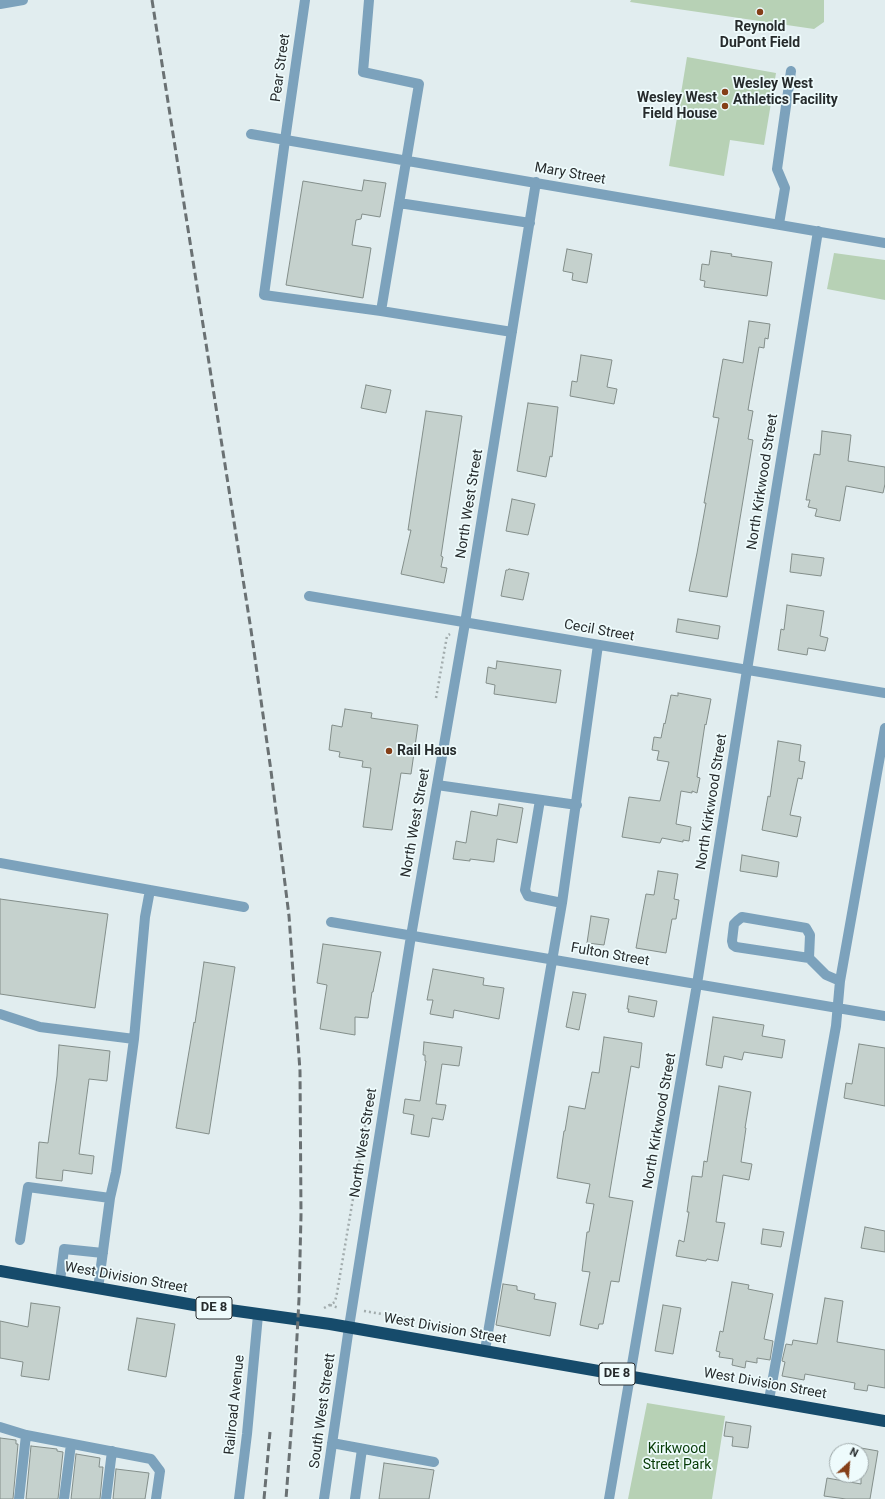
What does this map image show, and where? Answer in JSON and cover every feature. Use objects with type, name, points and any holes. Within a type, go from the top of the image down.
[{"type":"highway","name":"West Division Street","points":[[0,1271],[194,1305],[349,1327],[485,1350],[885,1421]]},
{"type":"street","points":[[0,4],[23,0]]},
{"type":"street","name":"Pear Street","points":[[306,0],[264,295],[381,311]]},
{"type":"street","points":[[369,0],[363,72],[419,84],[381,311],[512,332]]},
{"type":"street","points":[[779,224],[785,188],[778,169],[791,71]]},
{"type":"street","name":"Mary Street","points":[[251,134],[885,243]]},
{"type":"street","name":"North West Street","points":[[349,1327],[411,936],[465,622],[536,182]]},
{"type":"street","points":[[399,203],[530,223]]},
{"type":"street","name":"North Kirkwood Street","points":[[609,1499],[697,984],[818,231]]},
{"type":"street","name":"Cecil Street","points":[[309,596],[885,693]]},
{"type":"street","points":[[485,1350],[562,903],[598,645]]},
{"type":"street","points":[[769,1400],[836,1026],[840,981],[885,728]]},
{"type":"street","points":[[437,784],[576,805]]},
{"type":"street","points":[[540,800],[525,890],[528,896],[562,903]]},
{"type":"street","points":[[0,863],[244,907]]},
{"type":"street","points":[[98,1288],[110,1198],[116,1172],[134,1039],[145,917],[150,890]]},
{"type":"street","points":[[808,958],[810,935],[806,928],[742,918],[736,920],[734,924],[732,942],[736,947],[808,958],[826,975],[840,981]]},
{"type":"street","name":"Fulton Street","points":[[331,922],[885,1016]]},
{"type":"street","points":[[0,1014],[40,1028],[134,1039]]},
{"type":"street","points":[[20,1240],[28,1187],[110,1198]]},
{"type":"street","points":[[60,1281],[64,1249],[103,1253]]},
{"type":"street","name":"Railroad Avenue","points":[[239,1499],[247,1434],[258,1315]]},
{"type":"street","name":"South West Streett","points":[[324,1499],[349,1327]]},
{"type":"street","points":[[0,1427],[26,1435],[151,1459],[160,1471],[156,1499]]},
{"type":"street","points":[[19,1499],[26,1435]]},
{"type":"street","points":[[332,1443],[434,1462]]},
{"type":"street","points":[[64,1499],[71,1444]]},
{"type":"street","points":[[355,1499],[362,1449]]},
{"type":"street","points":[[106,1499],[112,1451]]},
{"type":"green space","name":"Reynold DuPont Field","points":[[631,0],[824,0],[824,22],[814,29],[630,2]]},
{"type":"green space","name":"Wesley West Field House","points":[[687,57],[776,73],[764,145],[730,140],[724,176],[669,166]]},
{"type":"green space","points":[[834,253],[885,260],[885,300],[827,289]]},
{"type":"green space","name":"Kirkwood Street Park","points":[[647,1403],[725,1416],[712,1499],[628,1499]]},
{"type":"building","points":[[364,180],[386,183],[380,217],[362,214],[361,219],[356,220],[352,245],[371,248],[363,298],[286,285],[303,181],[362,191]]},
{"type":"building","points":[[567,249],[592,254],[587,283],[572,280],[573,273],[563,271]]},
{"type":"building","points":[[711,251],[732,254],[731,256],[772,262],[767,296],[704,287],[705,281],[700,280],[702,264],[709,265]]},
{"type":"building","points":[[749,321],[770,324],[768,339],[765,338],[764,348],[759,347],[748,410],[753,411],[748,439],[753,440],[727,597],[689,591],[706,503],[704,503],[719,418],[713,417],[723,359],[743,363]]},
{"type":"building","points":[[581,355],[612,360],[607,387],[617,389],[614,404],[570,396],[572,381],[577,382]]},
{"type":"building","points":[[366,385],[391,390],[386,413],[361,408]]},
{"type":"building","points":[[528,403],[558,407],[552,457],[550,456],[546,477],[517,471]]},
{"type":"building","points":[[426,411],[462,416],[441,556],[443,557],[441,567],[447,568],[444,583],[401,574],[411,530],[408,530]]},
{"type":"building","points":[[822,431],[851,435],[848,461],[885,467],[885,484],[883,493],[846,486],[840,521],[815,516],[817,509],[808,507],[810,500],[806,500],[814,454],[820,455]]},
{"type":"building","points":[[512,499],[535,504],[528,535],[506,531]]},
{"type":"building","points":[[792,554],[824,558],[821,576],[790,572]]},
{"type":"building","points":[[509,569],[529,573],[523,600],[501,596],[506,570]]},
{"type":"building","points":[[787,605],[824,611],[820,636],[828,638],[825,651],[808,648],[807,655],[778,650],[781,629],[784,630]]},
{"type":"building","points":[[678,619],[720,626],[718,639],[676,632]]},
{"type":"building","points":[[497,661],[561,670],[556,703],[494,694],[495,685],[486,683],[488,667],[496,669]]},
{"type":"building","points":[[678,693],[711,699],[706,725],[705,724],[697,777],[700,778],[697,793],[692,791],[692,793],[681,791],[676,824],[691,827],[689,841],[683,840],[683,842],[662,838],[660,843],[622,837],[629,797],[660,801],[669,762],[657,760],[659,751],[652,750],[654,737],[661,738],[671,695],[678,696]]},
{"type":"building","points":[[345,709],[372,713],[371,718],[418,725],[411,774],[401,773],[392,830],[363,827],[371,768],[362,767],[363,761],[339,757],[340,752],[329,750],[332,725],[342,727]]},
{"type":"building","points":[[778,741],[801,745],[799,761],[805,762],[802,779],[798,778],[790,815],[801,817],[797,837],[762,830],[768,796],[770,797]]},
{"type":"building","points":[[499,804],[523,808],[517,843],[497,839],[494,862],[470,859],[470,861],[453,859],[456,841],[466,843],[471,811],[497,816]]},
{"type":"building","points":[[742,855],[779,862],[777,877],[740,871]]},
{"type":"building","points":[[658,871],[678,874],[674,899],[679,900],[676,919],[672,919],[666,953],[636,948],[646,894],[654,895]]},
{"type":"building","points":[[0,899],[108,914],[95,1008],[0,994]]},
{"type":"building","points":[[591,916],[609,919],[604,945],[587,943]]},
{"type":"building","points":[[323,944],[381,952],[368,1018],[355,1017],[355,1035],[320,1029],[327,985],[317,983]]},
{"type":"building","points":[[204,962],[235,967],[209,1134],[176,1128],[194,1022],[195,1023]]},
{"type":"building","points":[[433,969],[484,978],[483,985],[504,988],[499,1019],[454,1010],[453,1018],[430,1014],[433,1000],[427,1000]]},
{"type":"building","points":[[573,992],[586,994],[579,1030],[566,1027]]},
{"type":"building","points":[[629,996],[657,1001],[654,1017],[628,1012]]},
{"type":"building","points":[[713,1017],[764,1025],[762,1036],[785,1040],[782,1058],[744,1052],[742,1060],[724,1056],[722,1068],[706,1065]]},
{"type":"building","points":[[604,1037],[642,1043],[639,1068],[631,1066],[609,1197],[633,1201],[619,1282],[611,1281],[603,1324],[599,1324],[598,1329],[580,1325],[590,1272],[582,1271],[587,1232],[589,1232],[594,1204],[586,1203],[590,1184],[557,1178],[569,1106],[585,1109],[592,1072],[599,1073]]},
{"type":"building","points":[[424,1042],[462,1047],[459,1066],[442,1064],[436,1104],[446,1105],[443,1120],[432,1118],[429,1137],[411,1134],[414,1115],[403,1113],[405,1099],[420,1101],[426,1061],[425,1055],[423,1055]]},
{"type":"building","points":[[859,1044],[885,1048],[885,1106],[844,1098],[846,1083],[852,1084]]},
{"type":"building","points":[[59,1045],[110,1051],[107,1081],[89,1079],[79,1154],[94,1156],[92,1174],[63,1170],[62,1181],[36,1178],[39,1142],[48,1143],[57,1076]]},
{"type":"building","points":[[719,1086],[751,1092],[741,1162],[752,1164],[749,1180],[723,1175],[716,1222],[725,1223],[718,1261],[707,1259],[706,1261],[676,1256],[679,1240],[684,1242],[689,1212],[687,1212],[692,1176],[702,1177],[704,1161],[707,1162]]},
{"type":"building","points":[[865,1227],[885,1231],[885,1252],[861,1248]]},
{"type":"building","points":[[763,1229],[784,1232],[781,1247],[761,1244]]},
{"type":"building","points":[[732,1282],[749,1285],[748,1289],[773,1294],[764,1339],[773,1341],[770,1360],[757,1358],[757,1363],[746,1361],[745,1368],[732,1365],[733,1359],[719,1357],[720,1352],[716,1351],[720,1331],[723,1332]]},
{"type":"building","points":[[503,1284],[517,1286],[517,1290],[535,1294],[534,1299],[556,1303],[550,1336],[496,1325]]},
{"type":"building","points":[[825,1298],[843,1301],[837,1342],[885,1350],[885,1388],[868,1385],[867,1391],[854,1389],[855,1383],[805,1374],[804,1380],[782,1376],[785,1362],[782,1361],[786,1344],[792,1345],[793,1340],[817,1344]]},
{"type":"building","points":[[31,1303],[60,1307],[49,1380],[21,1376],[23,1362],[0,1358],[0,1321],[28,1327]]},
{"type":"building","points":[[663,1305],[681,1308],[673,1354],[655,1351]]},
{"type":"building","points":[[137,1318],[175,1324],[166,1377],[128,1370]]},
{"type":"building","points":[[726,1422],[751,1426],[748,1448],[732,1446],[733,1437],[724,1436]]},
{"type":"building","points":[[0,1438],[16,1440],[16,1444],[18,1444],[13,1499],[0,1499]]},
{"type":"building","points":[[31,1446],[57,1449],[57,1451],[63,1452],[58,1499],[26,1499]]},
{"type":"building","points":[[869,1449],[878,1451],[870,1499],[846,1499],[824,1496],[827,1478],[829,1478],[829,1483],[869,1483]]},
{"type":"building","points":[[76,1454],[100,1458],[99,1467],[103,1467],[100,1499],[71,1499]]},
{"type":"building","points":[[384,1463],[434,1470],[429,1499],[379,1499]]},
{"type":"building","points":[[116,1469],[149,1473],[145,1499],[113,1499]]},
{"type":"railway","points":[[152,0],[251,630],[271,771],[289,916],[300,1071],[301,1215],[299,1299],[286,1499]]},
{"type":"railway","points":[[264,1499],[270,1432]]},
{"type":"place","name":"Reynold DuPont Field","points":[[760,12]]},
{"type":"place","name":"Wesley West Athletics Facility","points":[[725,92]]},
{"type":"place","name":"Wesley West Field House","points":[[725,106]]},
{"type":"place","name":"Rail Haus","points":[[389,751]]}]
